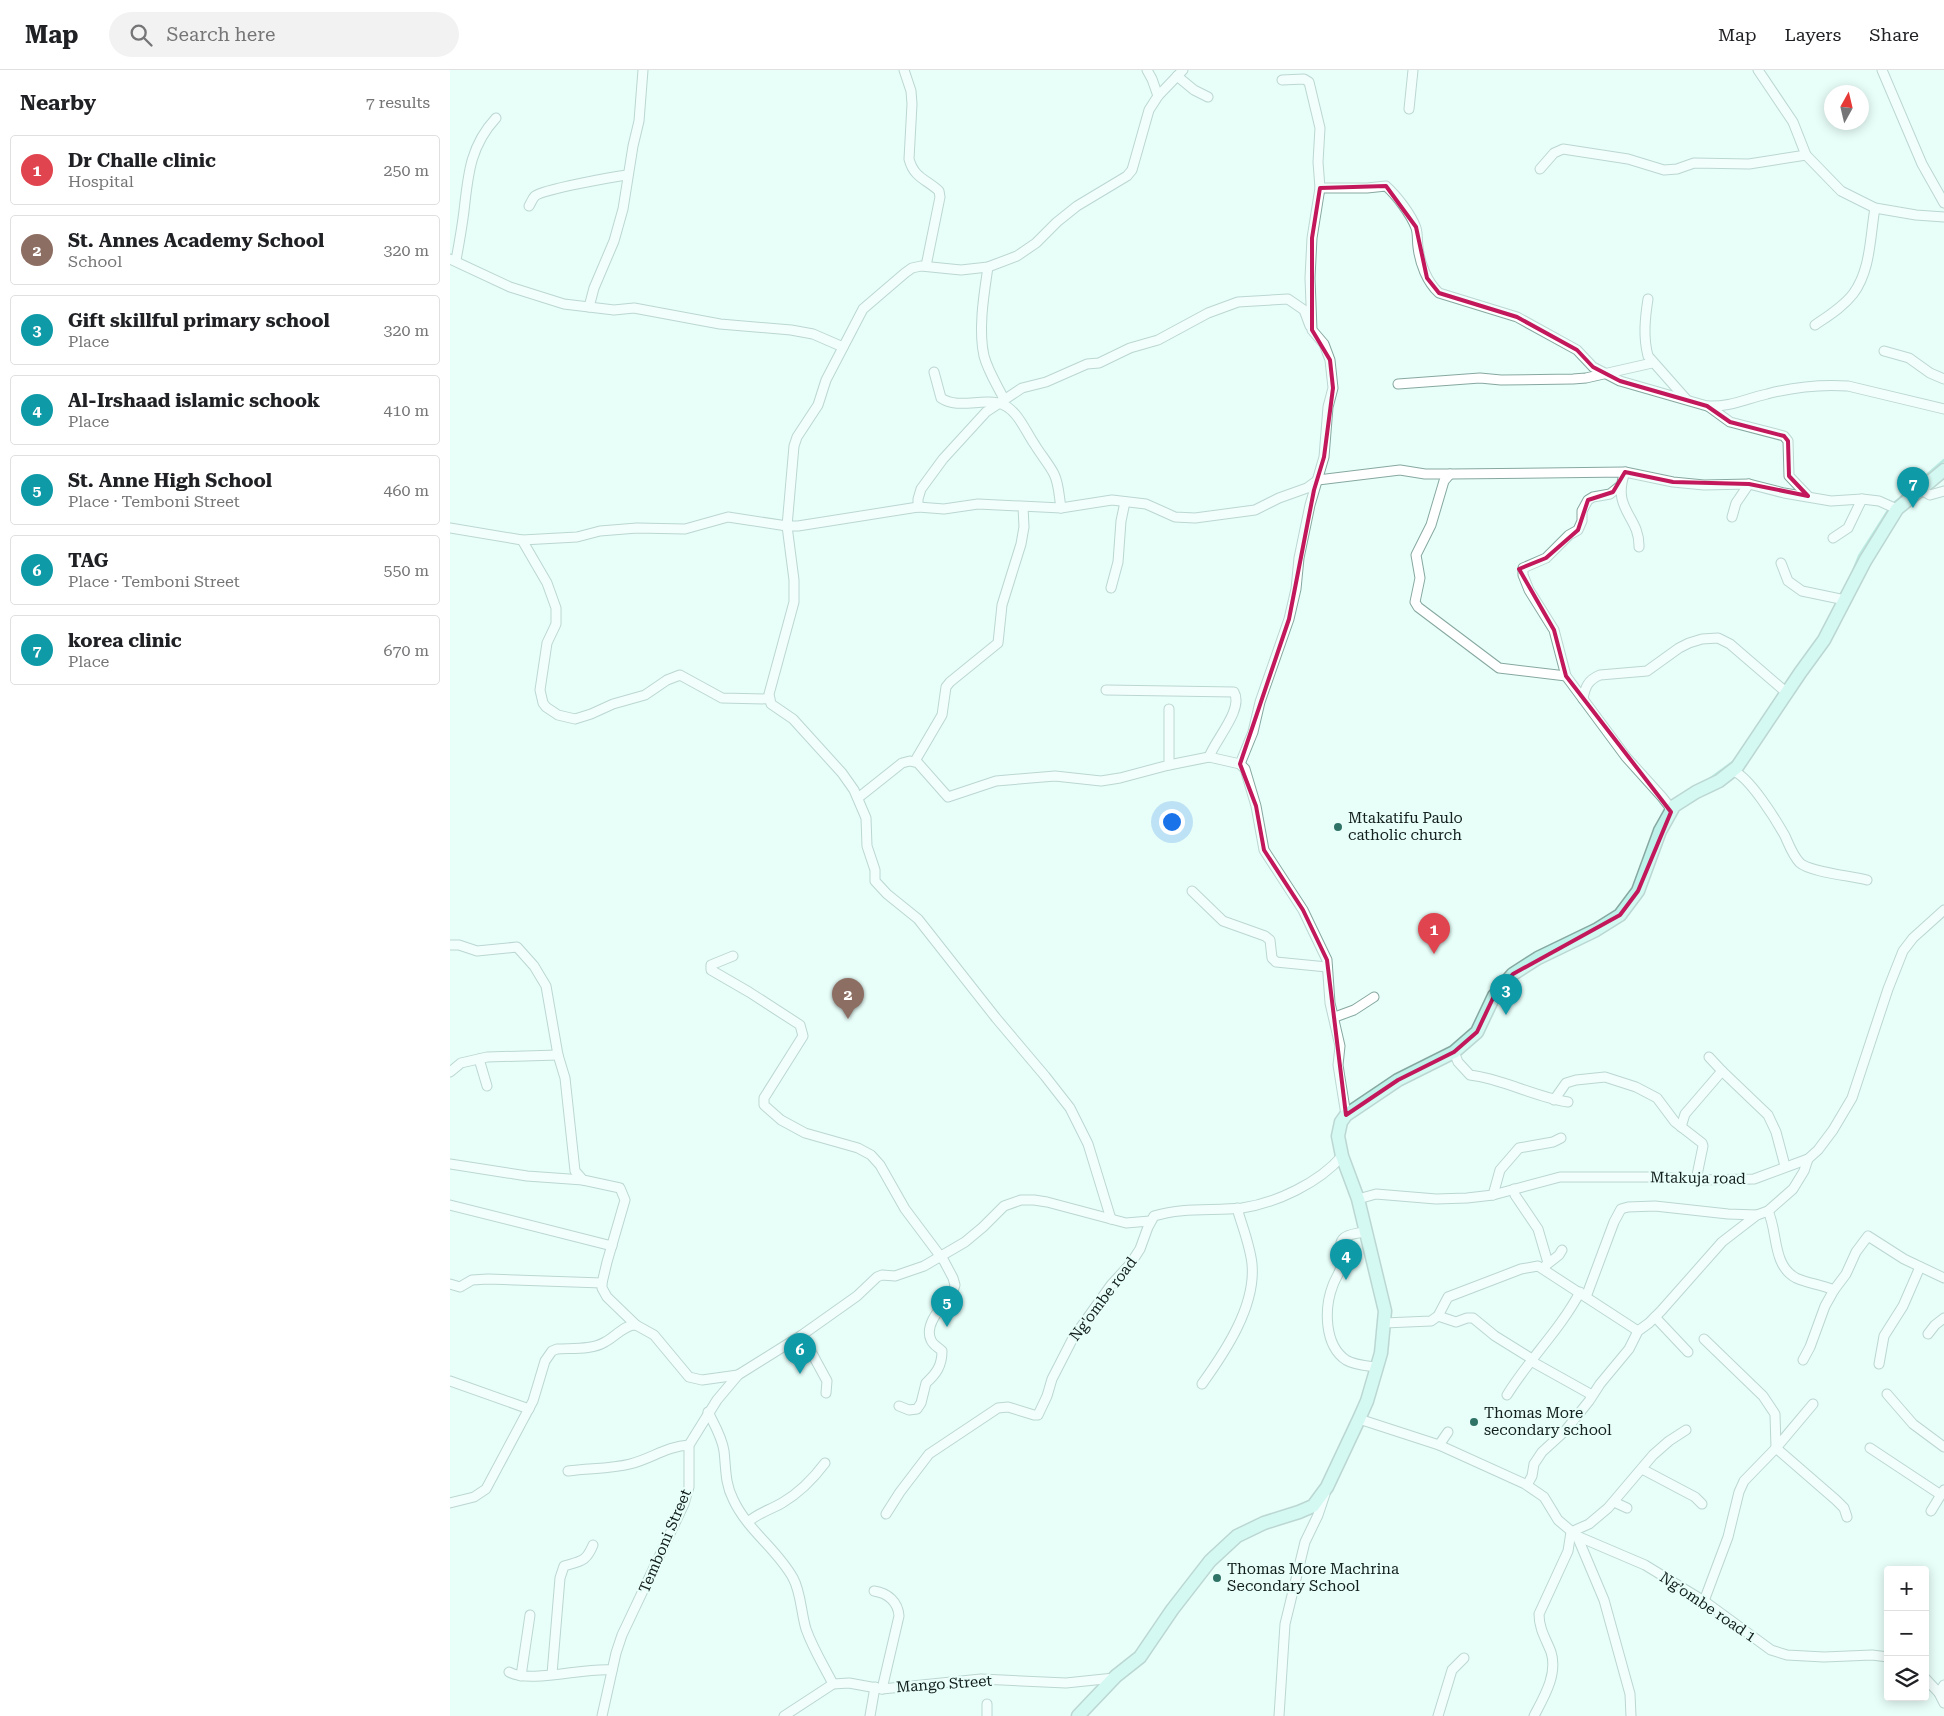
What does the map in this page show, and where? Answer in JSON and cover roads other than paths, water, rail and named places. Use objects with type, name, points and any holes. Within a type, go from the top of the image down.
[{"type":"street","points":[[589,308],[620,217],[639,121],[643,70]]},
{"type":"street","points":[[904,70],[911,91],[909,159],[911,168],[916,175],[940,191],[926,266]]},
{"type":"street","points":[[1147,70],[1158,96]]},
{"type":"street","points":[[1409,109],[1412,70]]},
{"type":"street","points":[[1758,70],[1793,122],[1806,155],[1841,191],[1875,208],[1916,215],[1944,216]]},
{"type":"street","points":[[1882,70],[1922,164],[1944,203]]},
{"type":"street","points":[[1111,1219],[1088,1144],[1070,1108],[918,919],[893,899],[875,881],[875,870],[868,846],[866,818],[858,798],[842,773],[793,719],[777,710],[769,699],[773,674],[788,629],[794,602],[794,580],[787,526],[793,459],[797,437],[818,405],[826,380],[863,309],[912,268],[926,266],[961,270],[988,267],[1023,252],[1036,243],[1057,222],[1077,206],[1127,176],[1132,170],[1149,110],[1158,96],[1180,73],[1194,90],[1208,97]]},
{"type":"street","points":[[1282,80],[1304,79],[1309,82],[1320,128],[1318,162],[1320,188],[1312,243],[1310,278],[1312,330]]},
{"type":"street","points":[[496,118],[479,142],[471,162],[453,260],[510,287],[564,304],[614,310],[634,308],[720,324],[791,330],[813,334],[843,346]]},
{"type":"street","points":[[1540,169],[1554,152],[1563,149],[1628,159],[1664,170],[1677,169],[1694,163],[1749,164],[1806,155]]},
{"type":"street","points":[[529,206],[533,197],[546,191],[627,175]]},
{"type":"street","points":[[1320,188],[1386,186],[1396,196],[1416,227],[1418,251],[1432,287],[1448,297],[1517,317],[1577,350],[1593,367],[1620,381],[1708,406],[1739,403],[1766,394],[1798,388],[1848,386],[1944,409]]},
{"type":"street","points":[[1815,326],[1849,299],[1858,286],[1872,234],[1875,208]]},
{"type":"street","points":[[988,267],[983,303],[983,345],[986,363],[1001,401],[1022,423],[1050,468],[1057,484],[1061,508]]},
{"type":"street","points":[[918,507],[921,490],[937,467],[986,412],[1001,401],[1032,384],[1046,382],[1087,364],[1099,363],[1130,348],[1158,340],[1208,313],[1238,302],[1288,298],[1304,310],[1312,330],[1324,344],[1330,360],[1333,388],[1328,407],[1324,457],[1310,505],[1289,619],[1260,702],[1253,732],[1240,764]]},
{"type":"street","points":[[1648,299],[1645,321],[1646,348],[1652,363],[1686,399]]},
{"type":"street","points":[[1884,351],[1909,358],[1930,373],[1944,379]]},
{"type":"street","points":[[1398,384],[1480,378],[1501,380],[1586,378],[1652,363]]},
{"type":"street","points":[[934,372],[941,398],[944,400],[956,403],[1001,401]]},
{"type":"street","points":[[1708,406],[1730,422],[1784,436],[1788,441],[1790,476],[1808,496]]},
{"type":"street","points":[[450,528],[522,540],[577,537],[600,531],[637,528],[685,529],[728,517],[798,526],[918,507],[944,510],[978,504],[1061,508],[1112,500],[1146,504],[1175,517],[1195,518],[1255,510],[1279,498],[1307,488],[1318,480],[1400,470],[1425,474],[1625,472],[1673,482],[1704,485],[1749,484],[1784,493],[1831,501],[1862,499],[1879,501],[1897,509]]},
{"type":"street","points":[[1278,1716],[1285,1624],[1305,1542],[1318,1515],[1327,1487],[1367,1401],[1380,1353],[1384,1323],[1385,1311],[1366,1231],[1358,1200],[1342,1156],[1338,1136],[1341,1122],[1346,1115],[1398,1080],[1454,1052],[1477,1032],[1494,996],[1508,979],[1538,958],[1596,930],[1620,915],[1638,890],[1660,831],[1671,812],[1683,800],[1719,781],[1733,771],[1824,640],[1865,561],[1897,509],[1944,470]]},
{"type":"street","points":[[1625,472],[1620,486],[1621,500],[1638,536],[1639,547]]},
{"type":"street","points":[[1450,474],[1444,481],[1431,525],[1416,555],[1420,578],[1415,602],[1418,607],[1499,668],[1566,676]]},
{"type":"street","points":[[1732,517],[1736,503],[1749,484]]},
{"type":"street","points":[[1620,486],[1610,494],[1593,496],[1588,500],[1582,511],[1582,521],[1578,530],[1569,535],[1546,558],[1526,566],[1522,571],[1529,590],[1554,630],[1566,676],[1626,757],[1669,806],[1671,812]]},
{"type":"street","points":[[1921,490],[1930,495],[1944,491]]},
{"type":"street","points":[[1833,538],[1848,528],[1862,499]]},
{"type":"street","points":[[1111,588],[1118,562],[1121,521],[1125,502]]},
{"type":"street","points":[[915,761],[942,715],[946,687],[998,643],[1002,605],[1021,544],[1024,527],[1023,507]]},
{"type":"street","points":[[522,540],[547,583],[556,608],[556,624],[548,643],[540,690],[543,703],[558,715],[575,719],[591,714],[613,704],[645,695],[667,680],[680,675],[722,698],[769,699]]},
{"type":"street","points":[[1781,563],[1788,581],[1802,591],[1845,600]]},
{"type":"street","points":[[1583,699],[1586,687],[1594,678],[1600,675],[1647,671],[1679,648],[1696,640],[1710,638],[1718,638],[1730,644],[1786,693]]},
{"type":"street","points":[[1106,690],[1234,692],[1237,696],[1236,707],[1208,757]]},
{"type":"street","points":[[1169,709],[1169,765]]},
{"type":"street","points":[[858,798],[902,763],[910,760],[915,761],[948,797],[996,780],[1055,776],[1100,781],[1208,757],[1240,764],[1244,769],[1256,806],[1264,850],[1303,910],[1324,952],[1330,1003],[1335,1017],[1340,1046],[1338,1065],[1346,1115]]},
{"type":"street","points":[[1733,771],[1743,776],[1754,790],[1770,812],[1800,862],[1811,868],[1867,880]]},
{"type":"street","points":[[1192,891],[1223,921],[1265,936],[1270,940],[1272,958],[1276,962],[1327,967]]},
{"type":"street","points":[[1527,1485],[1532,1476],[1534,1464],[1542,1452],[1565,1431],[1629,1349],[1638,1331],[1655,1317],[1722,1242],[1757,1215],[1768,1211],[1793,1189],[1804,1171],[1808,1159],[1818,1150],[1833,1130],[1852,1098],[1888,989],[1903,951],[1913,938],[1944,910]]},
{"type":"street","points":[[450,945],[459,945],[477,951],[514,946],[524,954],[546,986],[558,1056],[565,1078],[575,1171],[583,1180]]},
{"type":"street","points":[[733,956],[711,965],[711,970],[800,1025],[802,1030],[803,1036],[764,1098],[764,1105],[782,1120],[805,1133],[858,1148],[871,1155],[880,1165],[905,1209],[954,1278],[955,1285],[953,1290],[931,1324],[929,1332],[932,1342],[942,1351],[941,1359],[932,1378],[926,1383],[919,1407],[909,1410],[900,1406]]},
{"type":"street","points":[[1335,1017],[1354,1010],[1374,997]]},
{"type":"street","points":[[1454,1052],[1458,1062],[1470,1075],[1488,1077],[1554,1100],[1568,1102]]},
{"type":"street","points":[[450,1072],[461,1063],[479,1059],[558,1056]]},
{"type":"street","points":[[1709,1057],[1722,1072],[1768,1115],[1776,1132],[1785,1166]]},
{"type":"street","points":[[479,1059],[487,1086]]},
{"type":"street","points":[[1681,1128],[1685,1114],[1722,1072]]},
{"type":"street","points":[[1554,1100],[1566,1083],[1605,1077],[1636,1087],[1657,1098],[1672,1119],[1702,1143],[1696,1180]]},
{"type":"street","points":[[1493,1195],[1500,1170],[1519,1148],[1554,1142],[1561,1138]]},
{"type":"street","points":[[568,1471],[628,1465],[678,1445],[688,1444],[708,1412],[738,1375],[802,1335],[857,1296],[877,1277],[882,1275],[895,1276],[910,1272],[965,1242],[983,1228],[1004,1206],[1021,1200],[1034,1200],[1126,1223],[1150,1221],[1154,1216],[1162,1214],[1237,1208],[1256,1205],[1286,1196],[1322,1174],[1342,1156]]},
{"type":"street","name":"Mtakuja road","points":[[1358,1200],[1376,1194],[1436,1199],[1493,1195],[1560,1177],[1659,1177],[1696,1180],[1754,1179],[1808,1159]]},
{"type":"street","points":[[450,1164],[528,1176],[583,1180],[620,1188],[625,1200],[602,1283],[602,1288],[607,1297],[636,1324],[654,1335],[688,1377],[702,1380],[738,1375]]},
{"type":"street","points":[[1514,1189],[1515,1194],[1538,1229],[1546,1266],[1583,1295],[1638,1331]]},
{"type":"street","points":[[450,1205],[612,1246]]},
{"type":"street","points":[[1507,1395],[1583,1295],[1621,1209],[1655,1206],[1728,1214],[1757,1215]]},
{"type":"street","points":[[1202,1384],[1242,1319],[1250,1289],[1252,1267],[1250,1253],[1237,1208]]},
{"type":"street","points":[[1768,1211],[1772,1220],[1783,1268],[1796,1278],[1834,1290]]},
{"type":"street","name":"Ng'ombe road","points":[[886,1514],[904,1486],[929,1454],[998,1408],[1008,1407],[1038,1415],[1072,1338],[1111,1285],[1131,1263],[1140,1249],[1150,1221]]},
{"type":"street","points":[[1366,1231],[1346,1236],[1342,1239],[1340,1246],[1342,1265],[1332,1285],[1327,1320],[1334,1343],[1344,1358],[1348,1361],[1376,1367]]},
{"type":"street","points":[[1803,1360],[1810,1347],[1825,1306],[1846,1274],[1856,1252],[1868,1236],[1920,1267],[1944,1278]]},
{"type":"street","points":[[1384,1323],[1431,1321],[1438,1316],[1448,1297],[1530,1266],[1546,1266],[1559,1256],[1562,1250]]},
{"type":"street","points":[[1879,1364],[1884,1336],[1903,1306],[1920,1267]]},
{"type":"street","points":[[450,1284],[460,1287],[472,1280],[488,1279],[602,1283]]},
{"type":"street","points":[[1438,1316],[1456,1322],[1473,1318],[1494,1336],[1592,1396]]},
{"type":"street","points":[[1655,1317],[1688,1352]]},
{"type":"street","points":[[1928,1334],[1944,1318]]},
{"type":"street","points":[[450,1503],[474,1497],[486,1489],[533,1401],[545,1361],[552,1351],[603,1344],[628,1326],[636,1324]]},
{"type":"street","points":[[802,1335],[827,1381],[826,1393]]},
{"type":"street","points":[[1704,1339],[1763,1396],[1773,1409],[1775,1414],[1776,1448],[1836,1500],[1844,1508],[1847,1517]]},
{"type":"street","points":[[450,1381],[529,1408]]},
{"type":"street","points":[[1887,1394],[1913,1424],[1944,1447]]},
{"type":"street","points":[[1704,1601],[1728,1537],[1739,1492],[1744,1480],[1776,1448],[1813,1404]]},
{"type":"street","points":[[708,1412],[724,1449],[727,1481],[732,1499],[794,1579],[798,1589],[800,1610],[812,1644],[833,1684],[784,1716]]},
{"type":"street","name":"Ng’ombe road 1","points":[[1359,1419],[1439,1445],[1527,1485],[1544,1497],[1558,1520],[1574,1534],[1645,1565],[1704,1601],[1771,1650],[1787,1656],[1884,1656]]},
{"type":"street","points":[[1534,1716],[1544,1698],[1554,1668],[1551,1653],[1539,1625],[1539,1614],[1574,1534],[1589,1524],[1614,1502],[1668,1441],[1686,1430]]},
{"type":"street","points":[[1439,1445],[1442,1438],[1448,1432]]},
{"type":"street","name":"Temboni Street","points":[[602,1716],[622,1635],[684,1504],[689,1487],[688,1444]]},
{"type":"street","points":[[1870,1448],[1938,1493],[1943,1492]]},
{"type":"street","points":[[748,1522],[757,1514],[781,1503],[803,1488],[825,1463]]},
{"type":"street","points":[[1642,1469],[1695,1497],[1702,1504]]},
{"type":"street","points":[[1078,1716],[1114,1678],[1140,1657],[1172,1610],[1210,1561],[1237,1536],[1264,1523],[1313,1506],[1327,1487]]},
{"type":"street","points":[[1931,1512],[1943,1492]]},
{"type":"street","points":[[1614,1502],[1627,1508]]},
{"type":"street","points":[[1574,1534],[1604,1600],[1630,1694],[1631,1716]]},
{"type":"street","points":[[552,1674],[562,1570],[564,1566],[585,1560],[593,1545]]},
{"type":"street","points":[[870,1716],[899,1616],[898,1606],[895,1602],[880,1592],[874,1591]]},
{"type":"street","points":[[521,1676],[530,1615]]},
{"type":"street","points":[[1438,1716],[1452,1670],[1464,1658]]},
{"type":"street","points":[[508,1672],[515,1676],[521,1676],[612,1670]]},
{"type":"street","name":"Mango Street","points":[[833,1684],[849,1683],[879,1688],[981,1679],[1066,1683],[1114,1678]]},
{"type":"street","points":[[1929,1682],[1939,1693],[1944,1703]]},
{"type":"street","points":[[1939,1693],[1944,1685]]},
{"type":"street","points":[[987,1704],[987,1716]]},
{"type":"waterway","points":[[1893,504],[1944,460]]},
{"type":"waterway","points":[[1853,571],[1859,556],[1889,509]]},
{"type":"waterway","points":[[1708,780],[1734,761]]},
{"type":"place","name":"korea clinic","points":[[1913,508]]},
{"type":"place","name":"Mtakatifu Paulo catholic church","points":[[1338,827]]},
{"type":"place","name":"Dr Challe clinic","points":[[1434,954]]},
{"type":"place","name":"Gift skillful primary school","points":[[1506,1015]]},
{"type":"place","name":"St. Annes Academy School","points":[[848,1019]]},
{"type":"place","name":"Al-Irshaad islamic schook","points":[[1346,1280]]},
{"type":"place","name":"St. Anne High School","points":[[947,1327]]},
{"type":"place","name":"TAG","points":[[800,1374]]},
{"type":"place","name":"Thomas More secondary school","points":[[1474,1422]]},
{"type":"place","name":"Thomas More Machrina Secondary School","points":[[1217,1578]]}]
